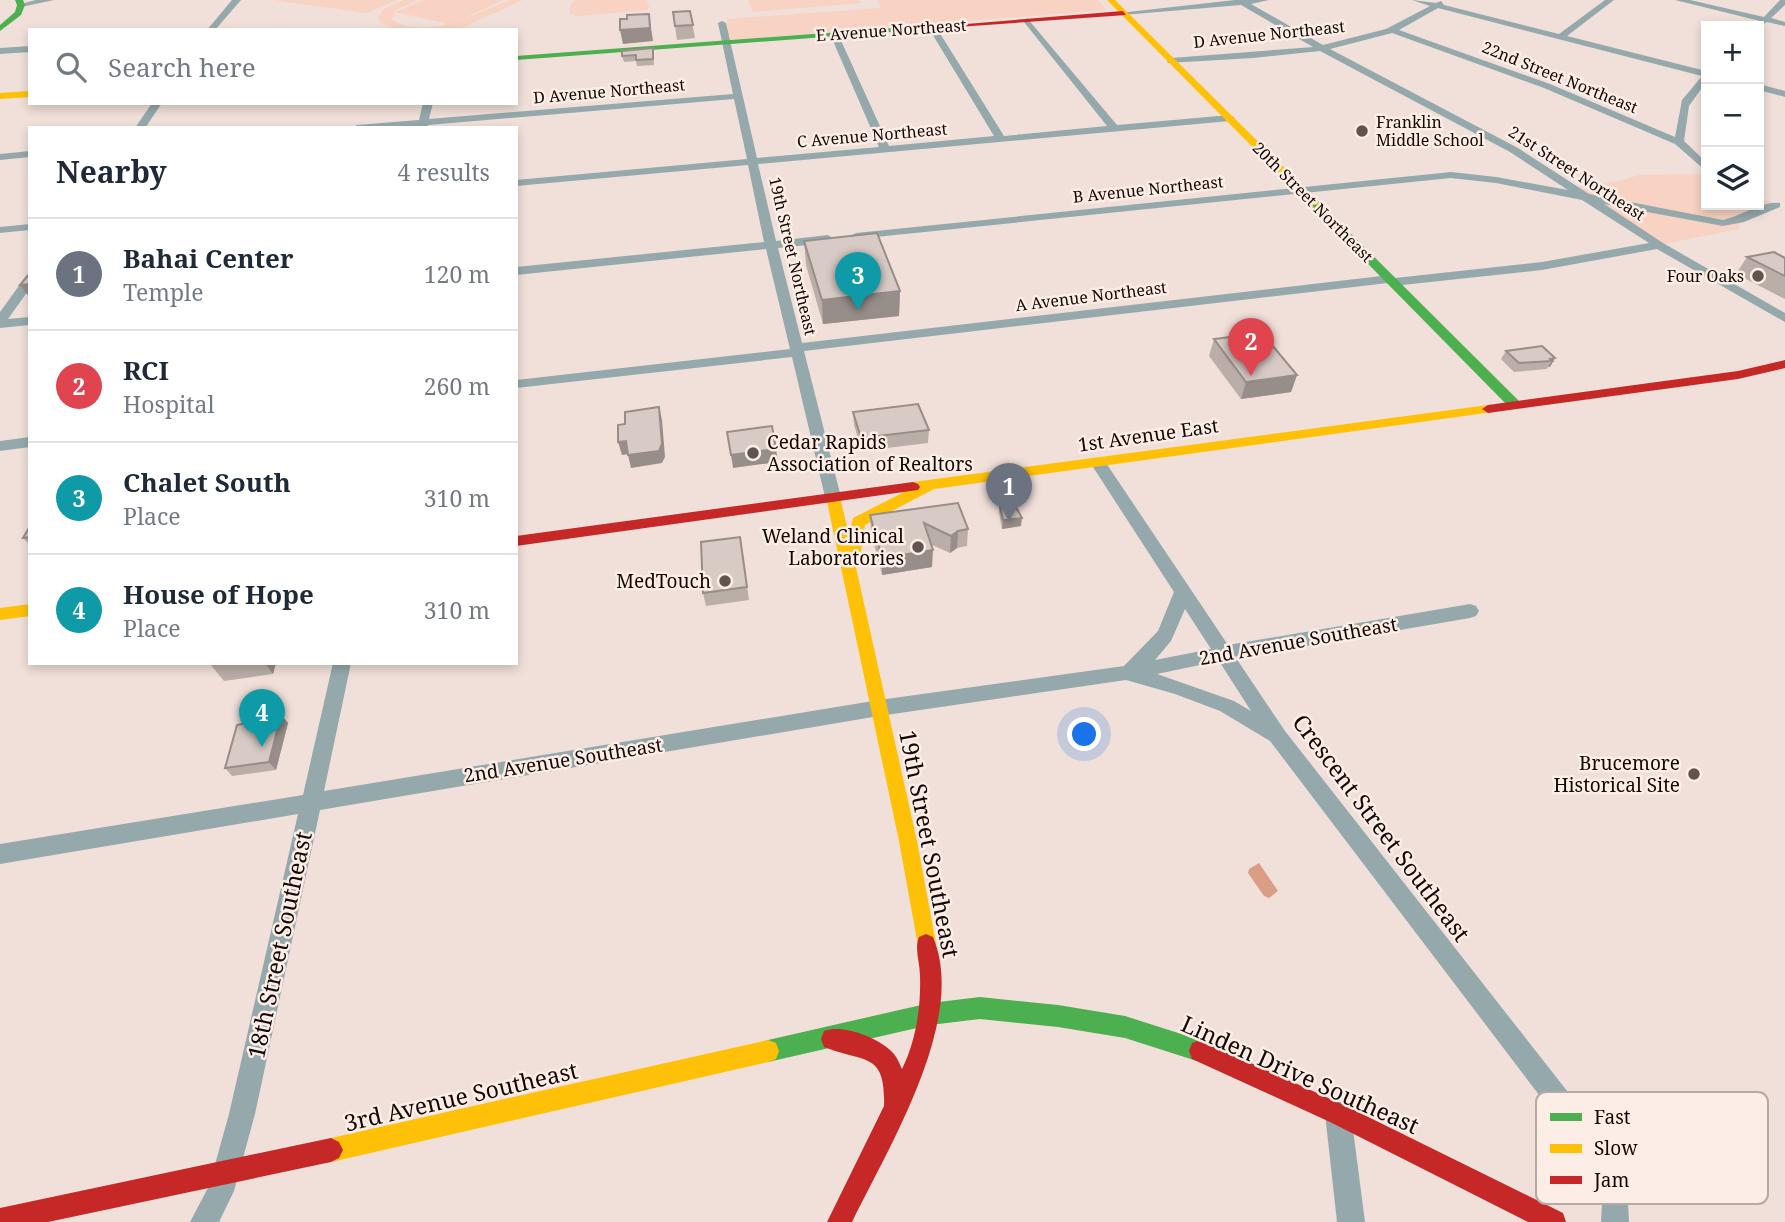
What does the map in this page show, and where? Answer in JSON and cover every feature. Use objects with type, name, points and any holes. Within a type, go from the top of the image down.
[{"type":"street","points":[[0,29],[18,13],[20,3],[50,0]]},
{"type":"street","points":[[212,28],[228,7],[237,0]]},
{"type":"street","name":"20th Street Northeast","points":[[1111,0],[1515,405]]},
{"type":"street","name":"E Avenue Northeast","points":[[518,58],[1265,0]]},
{"type":"street","points":[[1416,0],[1701,74]]},
{"type":"street","name":"D Avenue Northeast","points":[[1171,61],[1320,47],[1392,30],[1446,0]]},
{"type":"street","points":[[1559,37],[1610,0]]},
{"type":"street","points":[[1679,0],[1755,21]]},
{"type":"street","points":[[1764,21],[1785,1]]},
{"type":"street","name":"21st Street Northeast","points":[[1241,2],[1514,150],[1659,245],[1785,318]]},
{"type":"street","points":[[1027,20],[1114,128]]},
{"type":"street","name":"19th Street Northeast","points":[[722,23],[771,245],[832,497]]},
{"type":"street","points":[[1764,23],[1785,24]]},
{"type":"street","points":[[932,27],[1002,139]]},
{"type":"street","name":"22nd Street Northeast","points":[[1392,30],[1547,86],[1679,142],[1701,163]]},
{"type":"street","points":[[834,34],[885,149]]},
{"type":"street","points":[[0,51],[28,49]]},
{"type":"street","points":[[1679,142],[1680,118],[1685,99],[1701,81]]},
{"type":"street","points":[[1764,88],[1785,94]]},
{"type":"street","points":[[0,96],[28,94]]},
{"type":"street","name":"D Avenue Northeast","points":[[400,126],[738,96]]},
{"type":"street","points":[[141,126],[157,105]]},
{"type":"street","points":[[422,125],[427,105]]},
{"type":"street","name":"C Avenue Northeast","points":[[518,183],[1230,118]]},
{"type":"street","points":[[0,157],[28,154]]},
{"type":"street","name":"B Avenue Northeast","points":[[518,271],[1451,175],[1496,180],[1723,223],[1781,207]]},
{"type":"street","points":[[1764,199],[1781,207]]},
{"type":"street","points":[[0,230],[28,227]]},
{"type":"street","name":"A Avenue Northeast","points":[[518,384],[1391,281],[1542,266],[1659,245]]},
{"type":"street","points":[[0,324],[28,282]]},
{"type":"street","points":[[0,324],[28,321]]},
{"type":"street","name":"1st Avenue East","points":[[518,541],[832,497],[1099,464],[1738,374],[1785,364]]},
{"type":"street","points":[[0,446],[28,442]]},
{"type":"street","name":"Crescent Street Southeast","points":[[1099,464],[1221,654],[1278,737],[1552,1092]]},
{"type":"street","name":"19th Street Southeast","points":[[850,585],[858,522],[932,484]]},
{"type":"street","name":"19th Street Southeast","points":[[832,497],[879,708],[932,972],[930,1014],[915,1067],[839,1222]]},
{"type":"street","name":"2nd Avenue Southeast","points":[[1126,673],[1153,653],[1164,640],[1182,593]]},
{"type":"street","points":[[0,614],[28,610]]},
{"type":"street","name":"2nd Avenue Southeast","points":[[0,854],[879,708],[1126,673],[1295,639],[1470,611]]},
{"type":"street","name":"18th Street Southeast","points":[[204,1222],[227,1174],[279,958],[342,665]]},
{"type":"street","name":"2nd Avenue Southeast","points":[[1126,673],[1178,687],[1227,706],[1278,737]]},
{"type":"street","name":"Linden Drive Southeast","points":[[930,1014],[980,1008],[1125,1027],[1204,1052],[1338,1114],[1554,1222]]},
{"type":"street","name":"3rd Avenue Southeast","points":[[0,1220],[227,1174],[930,1014]]},
{"type":"street","points":[[824,1038],[869,1048],[887,1059],[896,1079],[894,1111]]},
{"type":"street","points":[[1338,1114],[1351,1222]]},
{"type":"street","name":"Crescent Street Southeast","points":[[1615,1204],[1615,1222]]},
{"type":"shaded area","points":[[274,0],[397,0],[366,13]]},
{"type":"shaded area","points":[[404,0],[417,0],[395,12],[424,0],[503,0],[452,24],[510,0],[523,0],[461,28],[393,28],[381,23],[378,18],[384,9]],"holes":[[[395,12],[449,24],[412,27],[392,19]]]},
{"type":"shaded area","points":[[576,0],[646,0],[649,6],[648,10],[577,16],[570,14],[570,5]]},
{"type":"shaded area","points":[[748,0],[859,0],[861,3],[753,12]]},
{"type":"shaded area","points":[[877,0],[1098,0],[1106,10],[728,40],[727,19],[881,8]]},
{"type":"shaded area","points":[[1701,174],[1701,210],[1764,210],[1740,220],[1739,229],[1659,245],[1571,187],[1619,181],[1639,175]]},
{"type":"shaded area","points":[[1764,199],[1776,205],[1764,210]]},
{"type":"shaded area","points":[[1259,863],[1278,891],[1269,898],[1264,896],[1248,873],[1249,869]]},
{"type":"building","points":[[690,11],[693,25],[675,26],[673,12]]},
{"type":"building","points":[[649,14],[650,28],[620,30],[620,19],[627,19],[627,15]]},
{"type":"building","points":[[653,48],[653,59],[636,60],[636,55],[622,56],[622,51]]},
{"type":"building","points":[[877,233],[900,291],[822,300],[804,241]]},
{"type":"building","points":[[1774,252],[1785,258],[1785,276],[1747,257]]},
{"type":"building","points":[[28,275],[28,284],[20,285]]},
{"type":"building","points":[[1262,333],[1297,375],[1246,382],[1214,339]]},
{"type":"building","points":[[1542,346],[1555,358],[1550,359],[1552,361],[1519,363],[1506,351]]},
{"type":"building","points":[[918,404],[929,430],[861,438],[853,412]]},
{"type":"building","points":[[659,407],[662,444],[659,451],[628,455],[626,441],[618,442],[618,425],[625,424],[625,412]]},
{"type":"building","points":[[772,426],[776,449],[731,455],[727,432]]},
{"type":"building","points":[[1013,502],[1022,518],[1003,520],[999,503]]},
{"type":"building","points":[[958,503],[968,529],[951,536],[924,523],[933,550],[882,558],[870,515]]},
{"type":"building","name":"MedTouch","points":[[740,537],[747,587],[703,593],[701,542]]},
{"type":"building","points":[[281,715],[269,762],[225,768],[237,725]]},
{"type":"traffic: fast","points":[[0,29],[18,13],[21,5],[19,0]]},
{"type":"traffic: fast","points":[[518,58],[958,25]]},
{"type":"traffic: fast","points":[[1314,203],[1515,405]]},
{"type":"traffic: fast","points":[[768,1051],[930,1014],[980,1008],[1058,1016],[1125,1027],[1200,1051]]},
{"type":"traffic: slow","points":[[1111,0],[1314,203]]},
{"type":"traffic: slow","points":[[0,96],[28,94]]},
{"type":"traffic: slow","points":[[913,487],[1488,409]]},
{"type":"traffic: slow","points":[[852,558],[858,522],[932,484]]},
{"type":"traffic: slow","points":[[833,497],[908,841],[926,944]]},
{"type":"traffic: slow","points":[[0,614],[28,610]]},
{"type":"traffic: slow","points":[[331,1150],[768,1051]]},
{"type":"traffic: jam","points":[[958,25],[1123,13]]},
{"type":"traffic: jam","points":[[1488,409],[1738,375],[1785,364]]},
{"type":"traffic: jam","points":[[518,541],[913,487]]},
{"type":"traffic: jam","points":[[839,1222],[915,1067],[930,1014],[931,972],[926,944]]},
{"type":"traffic: jam","points":[[832,1039],[861,1046],[882,1057],[894,1076],[895,1106]]},
{"type":"traffic: jam","points":[[1200,1051],[1338,1114],[1554,1222]]},
{"type":"traffic: jam","points":[[0,1220],[331,1150]]},
{"type":"place","name":"Franklin Middle School","points":[[1362,131]]},
{"type":"place","name":"Four Oaks","points":[[1758,276]]},
{"type":"place","name":"Chalet South","points":[[858,310]]},
{"type":"place","name":"RCI","points":[[1251,376]]},
{"type":"place","name":"Cedar Rapids Association of Realtors","points":[[753,453]]},
{"type":"place","name":"Bahai Center","points":[[1009,521]]},
{"type":"place","name":"Weland Clinical Laboratories","points":[[918,547]]},
{"type":"place","name":"MedTouch","points":[[725,581]]},
{"type":"place","name":"House of Hope","points":[[262,747]]},
{"type":"place","name":"Brucemore Historical Site","points":[[1694,774]]}]
